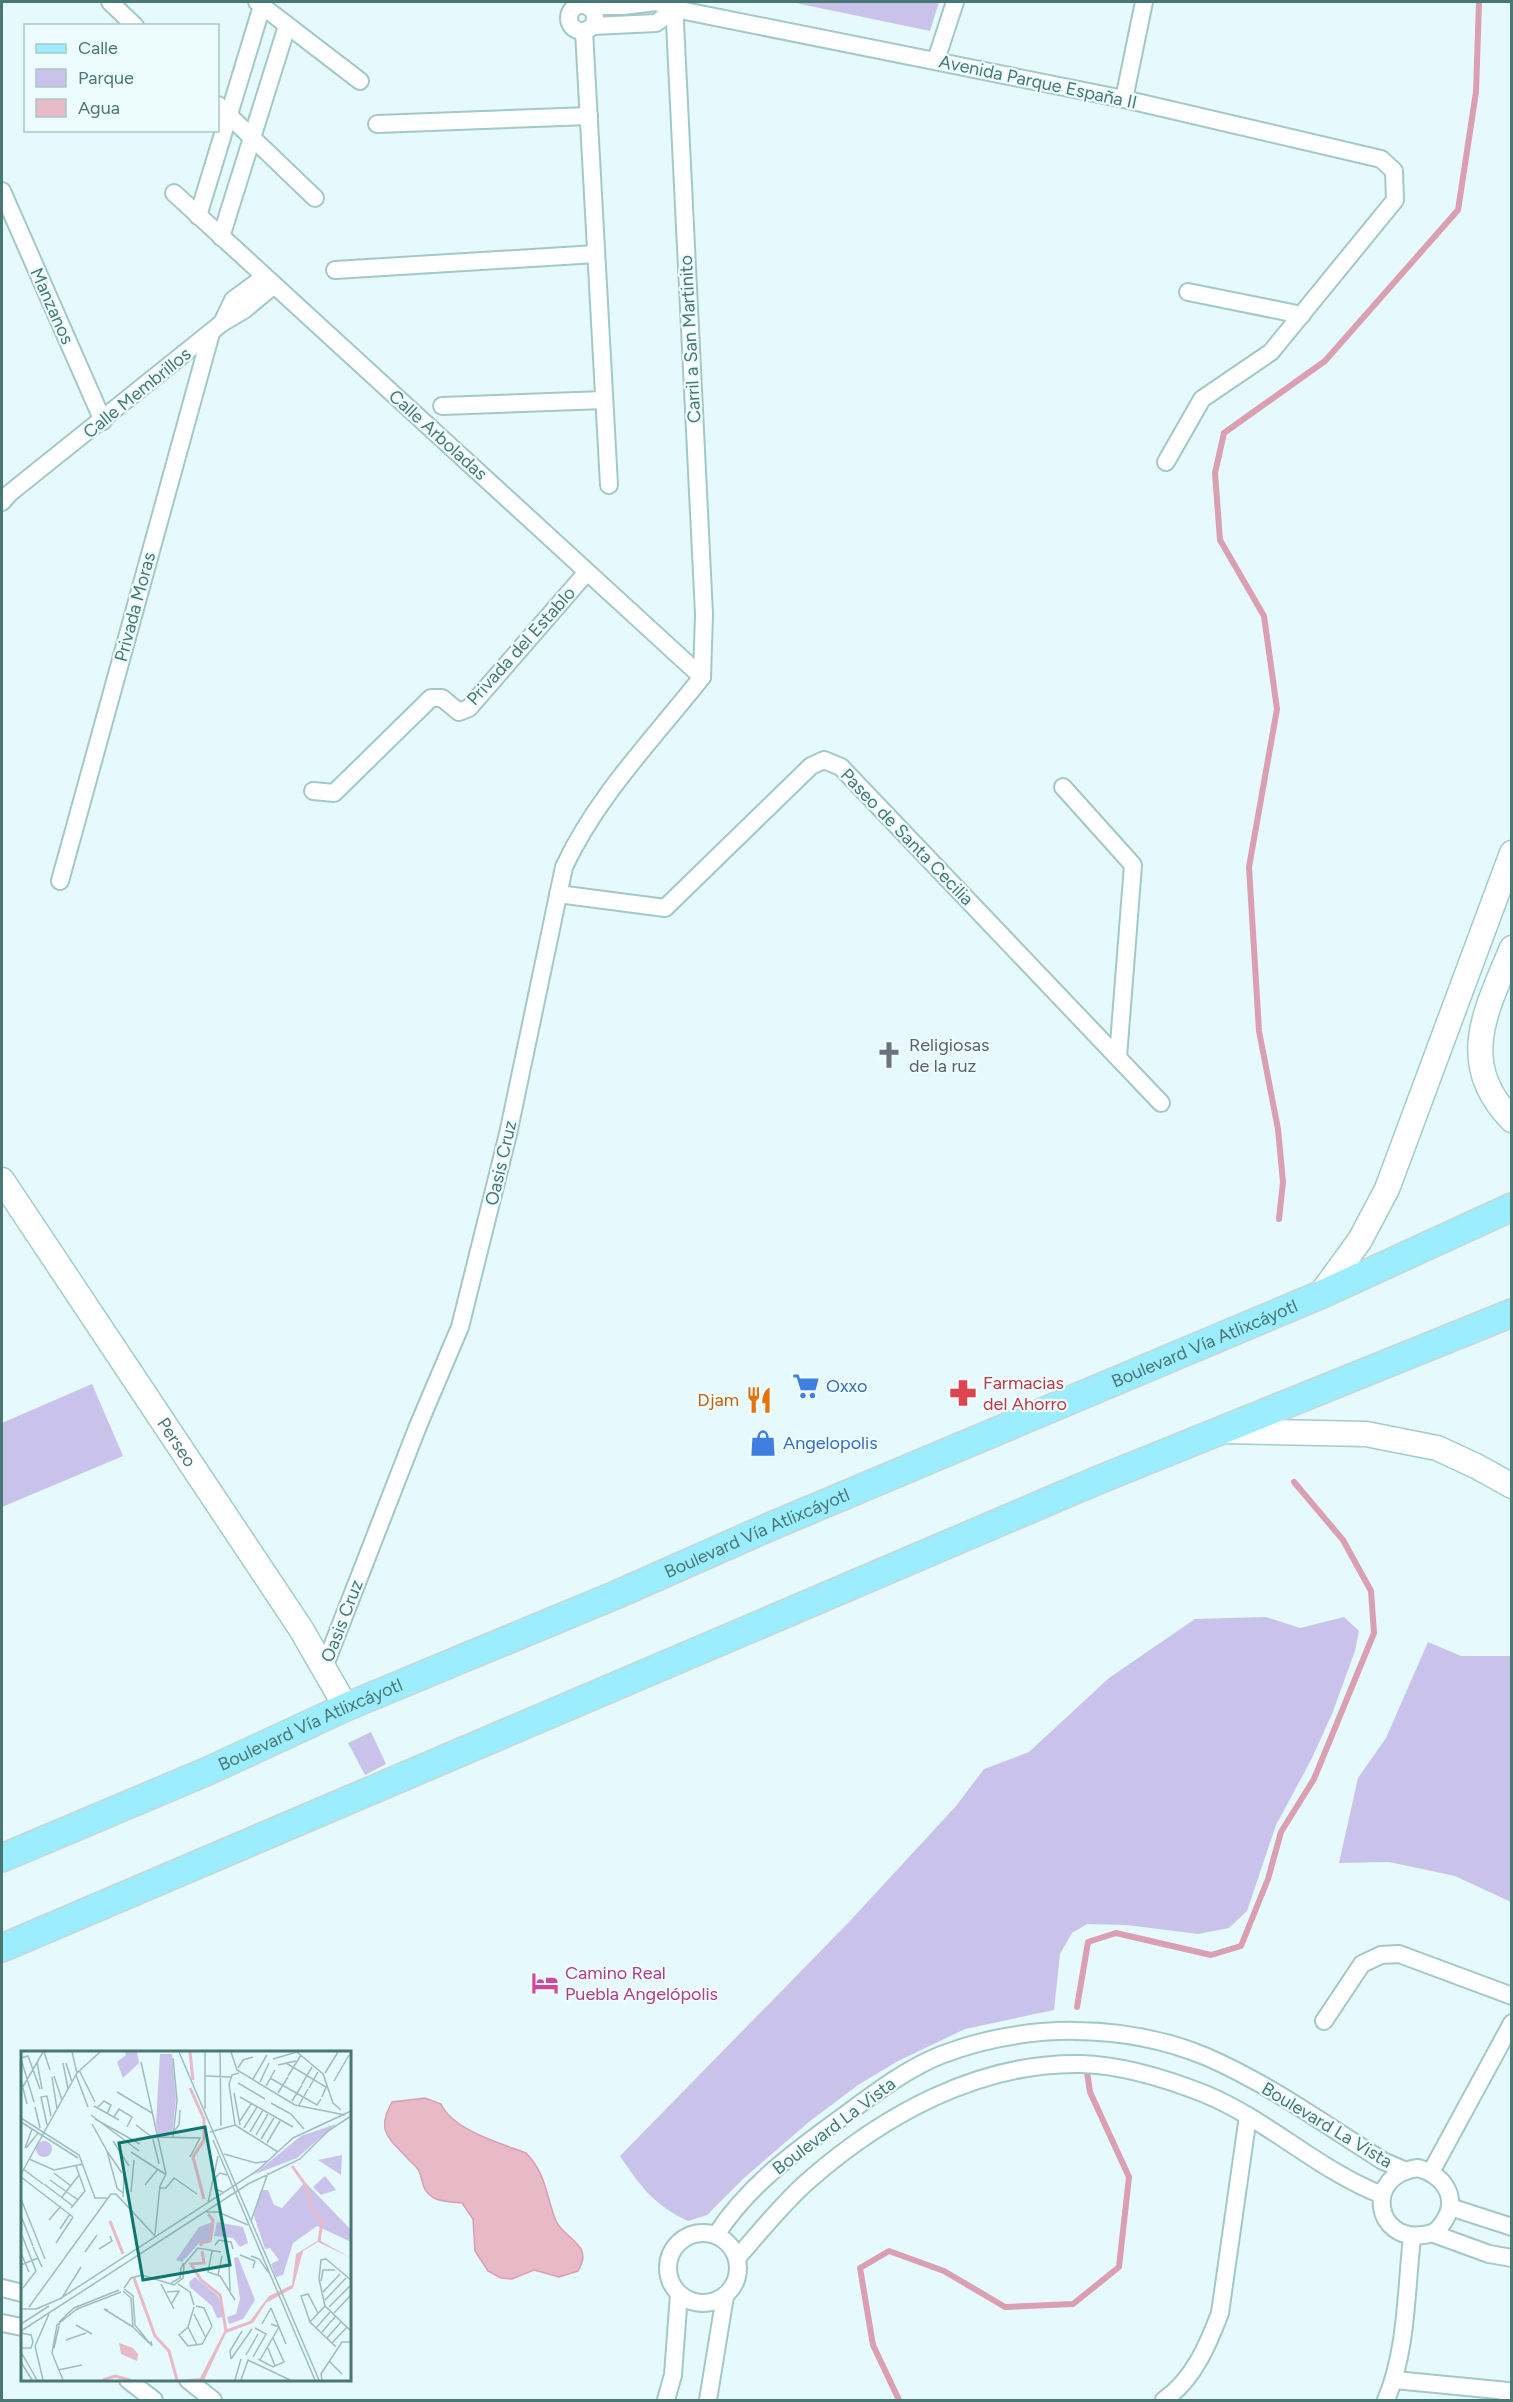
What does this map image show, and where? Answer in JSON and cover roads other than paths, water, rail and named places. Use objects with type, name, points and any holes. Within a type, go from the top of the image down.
[{"type":"main road","points":[[1320,1295],[1360,1240],[1387,1189],[1512,853]]},
{"type":"main road","points":[[1512,948],[1486,1011],[1479,1057],[1491,1095],[1512,1120]]},
{"type":"main road","name":"Perseo","points":[[2,1180],[300,1629],[346,1707]]},
{"type":"main road","name":"Boulevard Vía Atlixcáyotl","points":[[2,1858],[208,1771],[346,1707],[618,1594],[807,1510],[1320,1295],[1512,1207]]},
{"type":"main road","points":[[2,1948],[1074,1490],[1512,1313]]},
{"type":"main road","points":[[1224,1431],[1366,1434],[1437,1448],[1512,1486]]},
{"type":"street","points":[[110,2],[133,24]]},
{"type":"street","name":"Avenida Parque España II","points":[[583,4],[624,6],[656,2],[675,5],[1125,99],[1381,159],[1394,171],[1395,200],[1302,315]]},
{"type":"street","points":[[936,60],[954,2]]},
{"type":"street","points":[[1125,99],[1144,2]]},
{"type":"street","points":[[219,130],[260,4],[360,81]]},
{"type":"street","points":[[609,485],[589,116],[588,29],[595,19],[593,12],[583,4],[574,8],[569,20],[572,26],[588,29],[656,23],[675,5]]},
{"type":"street","name":"Carril a San Martinito","points":[[675,5],[704,614],[702,677]]},
{"type":"street","points":[[221,237],[286,26]]},
{"type":"street","points":[[224,110],[315,198]]},
{"type":"street","points":[[377,124],[589,116]]},
{"type":"street","points":[[198,216],[219,132]]},
{"type":"street","name":"Manzanos","points":[[2,191],[103,420]]},
{"type":"street","name":"Calle Arboladas","points":[[174,193],[702,677]]},
{"type":"street","points":[[335,270],[596,254]]},
{"type":"street","name":"Calle Membrillos","points":[[2,502],[10,493],[217,328],[239,314],[269,281]]},
{"type":"street","points":[[1166,462],[1202,399],[1271,352],[1302,315],[1188,292]]},
{"type":"street","name":"Privada Moras","points":[[60,881],[217,328]]},
{"type":"street","points":[[442,406],[604,400]]},
{"type":"street","name":"Privada del Establo","points":[[313,790],[334,793],[431,698],[442,698],[459,712],[469,708],[587,572]]},
{"type":"street","name":"Oasis Cruz","points":[[323,1670],[418,1426],[460,1327],[508,1134],[564,867],[579,836],[602,803],[702,677]]},
{"type":"street","name":"Paseo de Santa Cecilia","points":[[558,894],[665,908],[811,766],[825,760],[841,767],[1161,1104]]},
{"type":"street","points":[[1063,787],[1133,865],[1118,1057]]},
{"type":"street","points":[[1323,2021],[1362,1964],[1381,1955],[1399,1954],[1512,1995]]},
{"type":"street","points":[[1431,2172],[1512,2023]]},
{"type":"street","name":"Boulevard La Vista","points":[[716,2235],[727,2218],[771,2172],[886,2084],[939,2056],[982,2042],[1028,2032],[1068,2030],[1115,2034],[1162,2043],[1206,2057],[1258,2083],[1383,2161],[1404,2170]]},
{"type":"street","name":"Boulevard La Vista","points":[[737,2258],[775,2214],[808,2181],[871,2132],[948,2090],[993,2075],[1036,2068],[1082,2064],[1117,2069],[1168,2082],[1206,2095],[1248,2115],[1359,2187],[1382,2195]]},
{"type":"street","points":[[1164,2400],[1198,2363],[1209,2343],[1220,2313],[1248,2115]]},
{"type":"street","points":[[1434,2234],[1444,2223],[1450,2207],[1448,2190],[1441,2179],[1431,2172],[1418,2168],[1404,2170],[1389,2180],[1382,2195],[1382,2213],[1394,2229],[1412,2237],[1434,2234],[1489,2254],[1512,2258]]},
{"type":"street","points":[[1450,2207],[1512,2227]]},
{"type":"street","points":[[708,2400],[725,2296],[737,2279],[737,2258],[729,2244],[716,2235],[701,2232],[686,2236],[674,2246],[668,2258],[667,2271],[678,2294],[701,2303],[725,2296]]},
{"type":"street","points":[[1386,2400],[1395,2380],[1412,2237]]},
{"type":"street","points":[[2,2288],[21,2293]]},
{"type":"street","points":[[666,2400],[673,2374],[678,2294]]},
{"type":"street","points":[[2,2323],[21,2327]]},
{"type":"street","points":[[1395,2380],[1508,2391],[1508,2400]]},
{"type":"street","points":[[130,2381],[154,2400]]},
{"type":"street","points":[[190,2381],[213,2400]]},
{"type":"water","points":[[425,2098],[441,2104],[456,2121],[478,2135],[526,2153],[542,2177],[558,2225],[581,2249],[583,2255],[578,2271],[559,2277],[534,2270],[512,2279],[501,2278],[488,2271],[475,2251],[473,2219],[462,2203],[440,2200],[430,2195],[425,2189],[418,2170],[387,2134],[385,2121],[392,2102]]},
{"type":"waterway","points":[[1279,1219],[1283,1182],[1278,1129],[1259,1031],[1249,867],[1277,709],[1264,616],[1220,540],[1215,473],[1224,433],[1325,361],[1458,210],[1476,92],[1479,2]]},
{"type":"waterway","points":[[1077,2007],[1088,1942],[1116,1933],[1211,1955],[1241,1946],[1268,1879],[1281,1832],[1314,1779],[1374,1633],[1371,1591],[1343,1540],[1294,1482]]},
{"type":"waterway","points":[[899,2400],[873,2345],[860,2268],[889,2251],[944,2271],[1005,2307],[1073,2304],[1119,2267],[1129,2177],[1090,2092],[1087,2072]]},
{"type":"place","name":"Religiosas de la ruz","points":[[889,1055]]},
{"type":"place","name":"Oxxo","points":[[806,1386]]},
{"type":"place","name":"Farmacias del Ahorro","points":[[963,1393]]},
{"type":"place","name":"Djam","points":[[759,1400]]},
{"type":"place","name":"Angelopolis","points":[[763,1443]]},
{"type":"place","name":"Camino Real Puebla Angelópolis","points":[[545,1983]]}]
